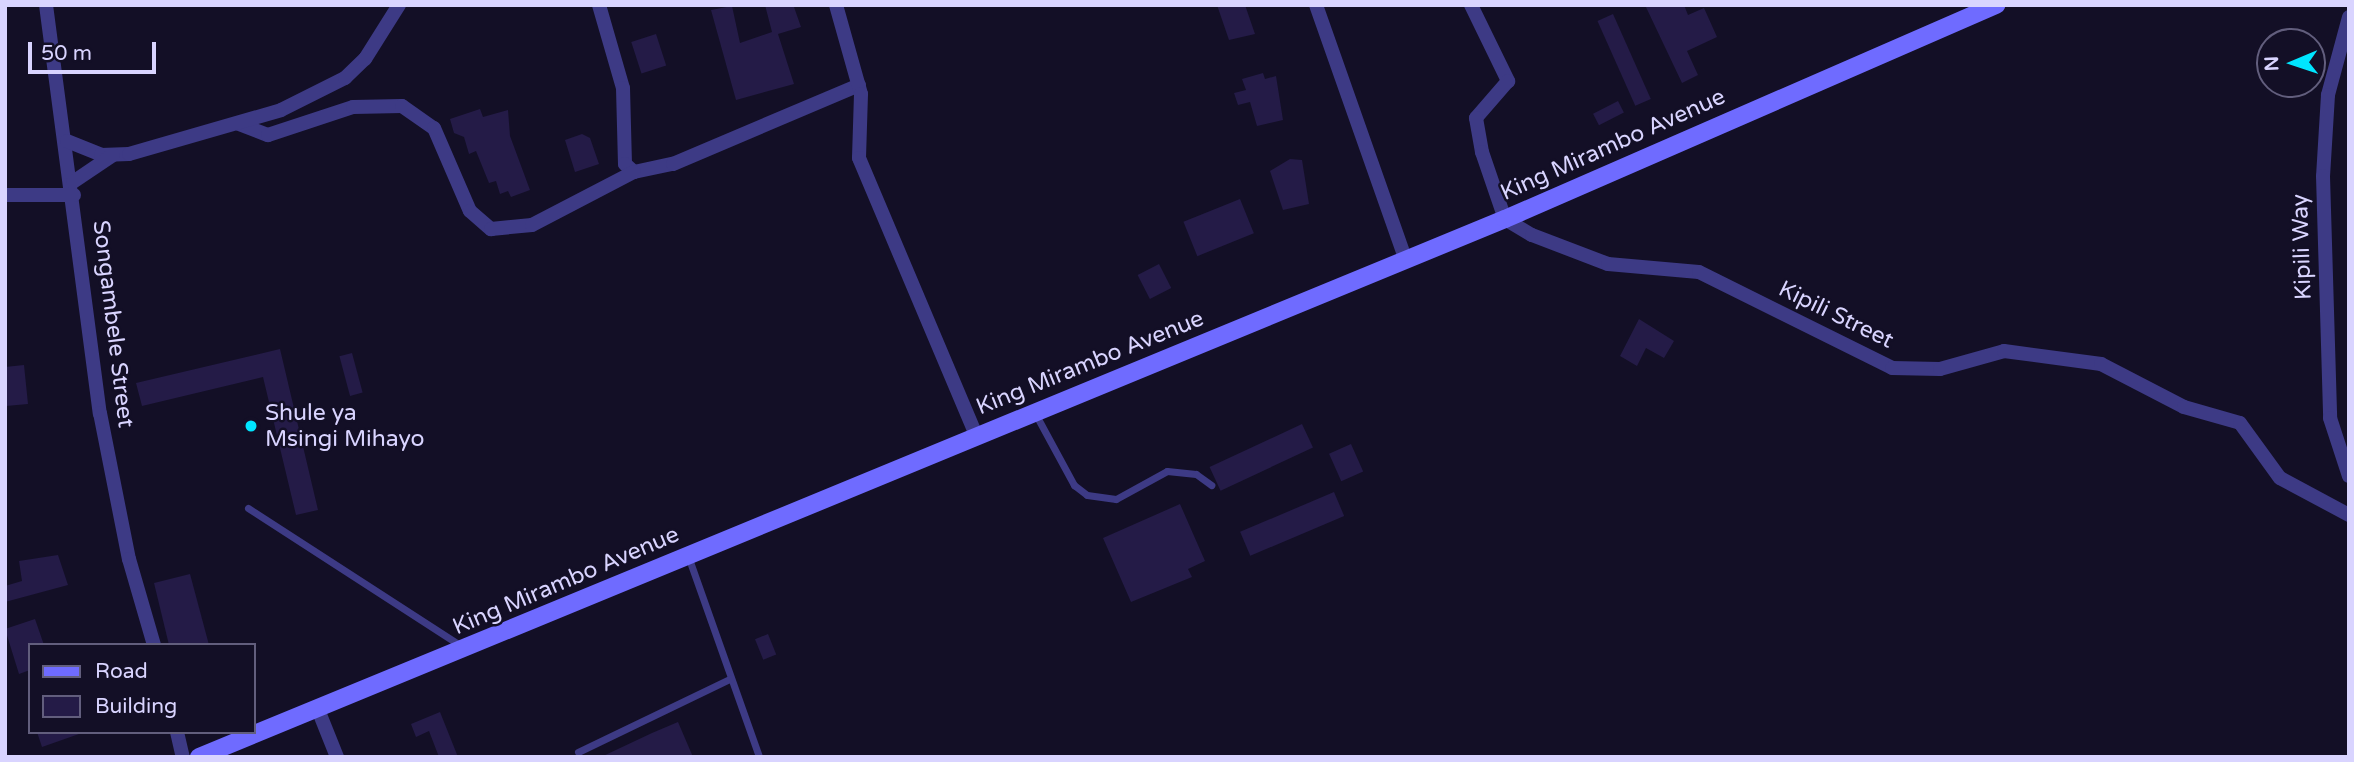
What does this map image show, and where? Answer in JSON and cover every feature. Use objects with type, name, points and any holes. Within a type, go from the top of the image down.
[{"type":"main road","name":"King Mirambo Avenue","points":[[256,733],[468,650],[976,435],[1505,219],[1996,5]]},
{"type":"main road","name":"King Mirambo Avenue","points":[[199,757],[253,734]]},
{"type":"street","name":"Songambele Street","points":[[46,5],[74,189],[114,494],[153,643]]},
{"type":"street","points":[[599,5],[623,88],[625,164],[634,172]]},
{"type":"street","points":[[836,5],[859,85],[859,158],[976,435]]},
{"type":"street","points":[[1316,5],[1406,260]]},
{"type":"street","points":[[1471,5],[1508,81],[1476,118],[1505,219]]},
{"type":"street","points":[[5,195],[74,189],[113,155],[239,124],[345,78],[365,59],[396,6]]},
{"type":"street","name":"Kipili Way","points":[[2349,17],[2328,95],[2323,176],[2330,418],[2349,476]]},
{"type":"street","points":[[239,124],[268,135],[353,107],[402,106],[434,128],[470,211],[480,224],[499,230],[560,214],[634,172],[673,164],[859,85]]},
{"type":"street","points":[[67,141],[113,155]]},
{"type":"street","name":"Kipili Street","points":[[1505,219],[1608,264],[1699,272],[1892,368],[1949,367],[1973,355],[2004,351],[2101,364],[2184,407],[2240,423],[2280,478],[2349,515]]},
{"type":"street","points":[[317,707],[337,757]]},
{"type":"street","points":[[177,734],[183,757]]},
{"type":"lane","points":[[1034,411],[1074,485],[1087,495],[1116,499],[1167,471],[1196,474],[1211,485]]},
{"type":"lane","points":[[248,508],[468,650]]},
{"type":"lane","points":[[688,556],[758,757]]},
{"type":"lane","points":[[578,752],[730,678]]},
{"type":"building","points":[[765,5],[794,7],[801,27],[778,34],[794,84],[736,100],[711,10],[732,6],[740,43],[772,32]]},
{"type":"building","points":[[1217,5],[1245,5],[1255,34],[1229,40]]},
{"type":"building","points":[[1645,5],[1684,5],[1688,15],[1704,8],[1717,37],[1687,51],[1698,75],[1682,83]]},
{"type":"building","points":[[1613,14],[1651,99],[1635,106],[1597,21]]},
{"type":"building","points":[[656,34],[666,65],[641,73],[631,42]]},
{"type":"building","points":[[1263,73],[1265,79],[1276,76],[1283,120],[1257,126],[1250,102],[1238,105],[1234,93],[1246,90],[1242,79]]},
{"type":"building","points":[[1618,101],[1624,113],[1599,125],[1593,114]]},
{"type":"building","points":[[480,109],[483,117],[508,110],[510,136],[530,190],[511,197],[508,191],[500,194],[496,181],[489,183],[476,151],[469,154],[464,137],[454,133],[450,119]]},
{"type":"building","points":[[582,134],[590,138],[599,164],[575,172],[565,140]]},
{"type":"building","points":[[1290,159],[1302,160],[1309,204],[1283,210],[1270,171]]},
{"type":"building","points":[[1240,199],[1254,233],[1197,256],[1183,222]]},
{"type":"building","points":[[1159,264],[1171,288],[1150,299],[1138,275]]},
{"type":"building","points":[[1639,319],[1674,341],[1664,358],[1646,348],[1637,366],[1620,356]]},
{"type":"building","points":[[280,349],[318,510],[296,515],[263,377],[142,406],[136,383]]},
{"type":"building","points":[[352,353],[363,393],[350,396],[339,356]]},
{"type":"building","points":[[24,365],[28,404],[6,406],[5,367]]},
{"type":"building","points":[[1302,424],[1313,448],[1221,491],[1210,467]]},
{"type":"building","points":[[1351,444],[1363,471],[1341,481],[1329,454]]},
{"type":"building","points":[[1334,492],[1344,516],[1250,556],[1240,532]]},
{"type":"building","points":[[1180,504],[1205,561],[1188,569],[1192,577],[1131,602],[1103,538]]},
{"type":"building","points":[[58,555],[68,585],[5,602],[5,586],[22,581],[19,561]]},
{"type":"building","points":[[190,574],[208,643],[169,643],[154,583]]},
{"type":"building","points":[[35,619],[43,643],[28,643],[28,671],[19,674],[5,629]]},
{"type":"building","points":[[768,634],[776,654],[763,660],[755,639]]},
{"type":"building","points":[[440,712],[458,757],[439,757],[429,731],[416,737],[411,724]]},
{"type":"building","points":[[678,722],[693,757],[601,757],[652,733]]},
{"type":"building","points":[[38,734],[79,734],[42,747]]},
{"type":"place","name":"Shule ya Msingi Mihayo","points":[[251,426]]}]
